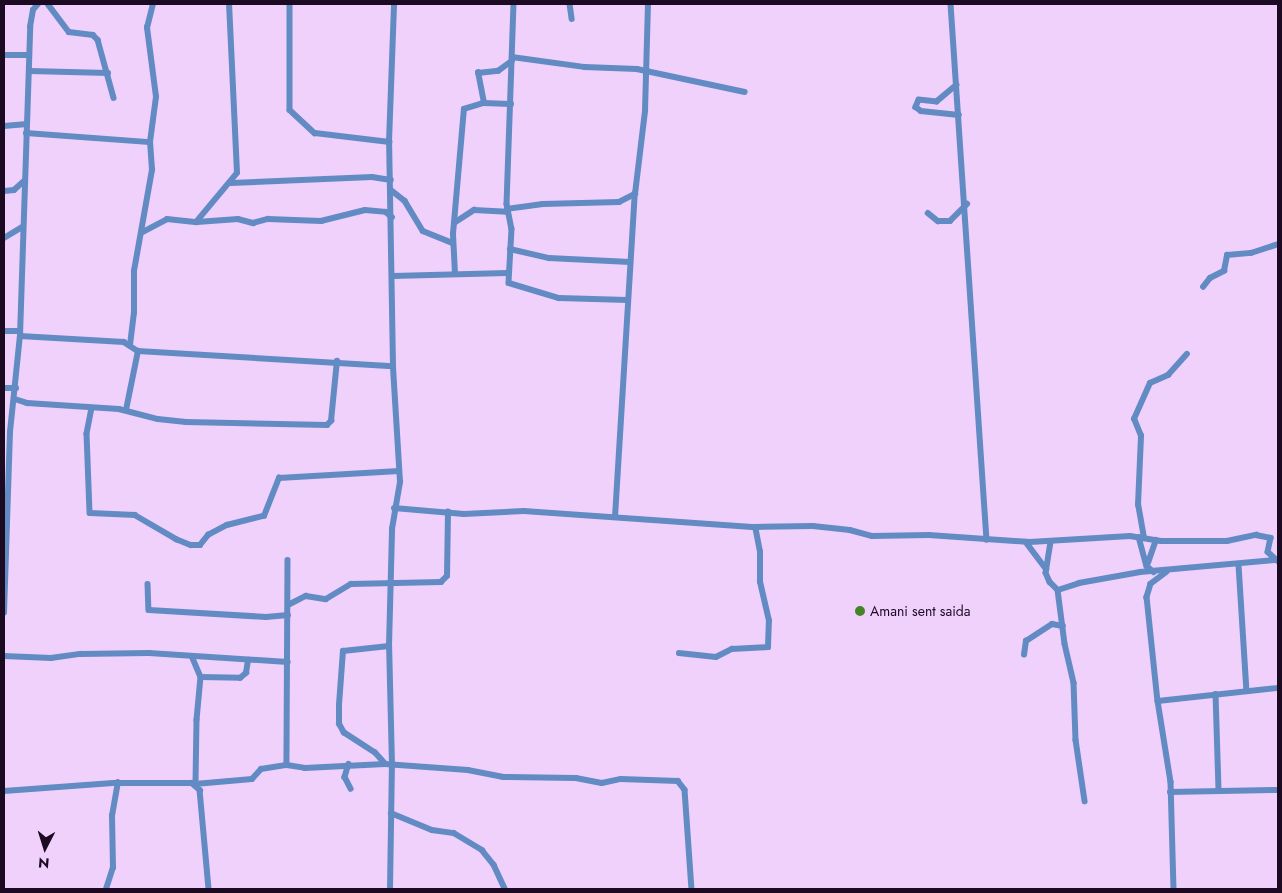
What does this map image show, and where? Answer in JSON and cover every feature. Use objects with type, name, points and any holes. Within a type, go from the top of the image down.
[{"type":"street","points":[[4,613],[10,432],[15,399],[20,334],[22,227],[31,19],[38,4]]},
{"type":"street","points":[[48,4],[69,32],[95,36],[108,73],[114,98]]},
{"type":"street","points":[[130,345],[134,313],[134,271],[143,232],[152,170],[150,142],[156,98],[148,28],[153,4]]},
{"type":"street","points":[[197,222],[217,194],[231,184],[237,173],[237,125],[229,4]]},
{"type":"street","points":[[290,4],[290,110],[315,133],[389,142]]},
{"type":"street","points":[[390,889],[392,765],[389,646],[393,584],[394,508],[400,496],[393,366],[394,276],[389,142],[394,4]]},
{"type":"street","points":[[514,4],[507,211],[512,229],[507,273],[511,285],[549,296],[627,300]]},
{"type":"street","points":[[570,4],[572,19]]},
{"type":"street","points":[[615,517],[634,194],[644,125],[648,4]]},
{"type":"street","points":[[951,4],[967,204],[987,540]]},
{"type":"street","points":[[4,54],[29,55]]},
{"type":"street","points":[[484,102],[478,73],[498,71],[512,59],[646,72],[744,92]]},
{"type":"street","points":[[30,71],[108,73]]},
{"type":"street","points":[[958,85],[937,102],[919,100],[916,107],[921,111],[959,115]]},
{"type":"street","points":[[455,274],[454,223],[464,108],[484,102],[511,104]]},
{"type":"street","points":[[4,126],[27,124]]},
{"type":"street","points":[[26,133],[150,142]]},
{"type":"street","points":[[231,184],[372,176],[391,180]]},
{"type":"street","points":[[4,192],[14,190],[24,181]]},
{"type":"street","points":[[391,190],[405,201],[422,232],[453,243]]},
{"type":"street","points":[[454,223],[474,210],[507,211],[543,204],[619,202],[634,194]]},
{"type":"street","points":[[928,213],[938,221],[950,221],[967,204]]},
{"type":"street","points":[[143,232],[167,219],[197,222],[238,219],[253,223],[268,218],[290,218],[321,222],[365,210],[386,212],[392,217]]},
{"type":"street","points":[[4,238],[22,227]]},
{"type":"street","points":[[1202,287],[1210,278],[1224,271],[1228,255],[1252,253],[1278,244]]},
{"type":"street","points":[[510,249],[557,258],[630,262]]},
{"type":"street","points":[[394,276],[507,273]]},
{"type":"street","points":[[4,331],[20,334],[124,342],[138,351],[337,361],[393,366]]},
{"type":"street","points":[[126,410],[138,351]]},
{"type":"street","points":[[1154,572],[1147,566],[1141,537],[1138,505],[1140,436],[1136,428],[1136,413],[1150,383],[1168,375],[1188,354]]},
{"type":"street","points":[[15,399],[28,403],[126,410],[158,419],[186,422],[327,425],[332,421],[337,361]]},
{"type":"street","points":[[4,388],[16,388]]},
{"type":"street","points":[[92,408],[87,434],[90,513],[135,515],[168,535],[191,545],[200,544],[208,535],[227,525],[264,516],[279,478],[399,471]]},
{"type":"street","points":[[394,508],[481,514],[524,511],[755,527],[820,526],[850,530],[872,536],[929,535],[1026,542],[1141,537],[1156,540],[1227,541],[1256,535],[1268,536],[1272,540],[1268,552],[1277,560]]},
{"type":"street","points":[[288,605],[306,596],[326,599],[351,584],[441,582],[447,576],[448,512]]},
{"type":"street","points":[[679,653],[716,657],[732,649],[768,647],[769,621],[760,582],[760,552],[755,527]]},
{"type":"street","points":[[1147,566],[1156,540]]},
{"type":"street","points":[[1026,542],[1046,569],[1050,582],[1058,590],[1074,683],[1076,740],[1085,801]]},
{"type":"street","points":[[1046,569],[1052,542]]},
{"type":"street","points":[[287,765],[288,560]]},
{"type":"street","points":[[1058,590],[1079,583],[1154,572],[1277,560]]},
{"type":"street","points":[[1239,565],[1247,691]]},
{"type":"street","points":[[1169,571],[1151,584],[1147,596],[1170,792],[1174,889]]},
{"type":"street","points":[[148,584],[150,610],[266,617],[288,615]]},
{"type":"street","points":[[1024,655],[1026,641],[1052,624],[1064,626]]},
{"type":"street","points":[[385,764],[375,753],[344,733],[340,724],[339,705],[343,650],[389,646]]},
{"type":"street","points":[[4,656],[51,658],[80,654],[149,653],[288,662]]},
{"type":"street","points":[[192,656],[201,677],[197,713],[194,784],[200,790],[209,889]]},
{"type":"street","points":[[201,677],[240,678],[246,673],[248,660]]},
{"type":"street","points":[[1158,701],[1278,688]]},
{"type":"street","points":[[1216,694],[1219,791]]},
{"type":"street","points":[[349,764],[345,771],[351,789]]},
{"type":"street","points":[[4,791],[118,783],[194,784],[252,779],[261,769],[287,765],[305,768],[349,764],[385,764],[475,771],[502,777],[576,778],[602,783],[621,779],[678,781],[684,790],[692,889]]},
{"type":"street","points":[[106,889],[113,868],[112,816],[118,783]]},
{"type":"street","points":[[1170,792],[1278,790]]},
{"type":"street","points":[[391,812],[432,830],[454,833],[482,850],[494,865],[505,889]]},
{"type":"place","name":"Amani sent saida","points":[[860,611]]}]
